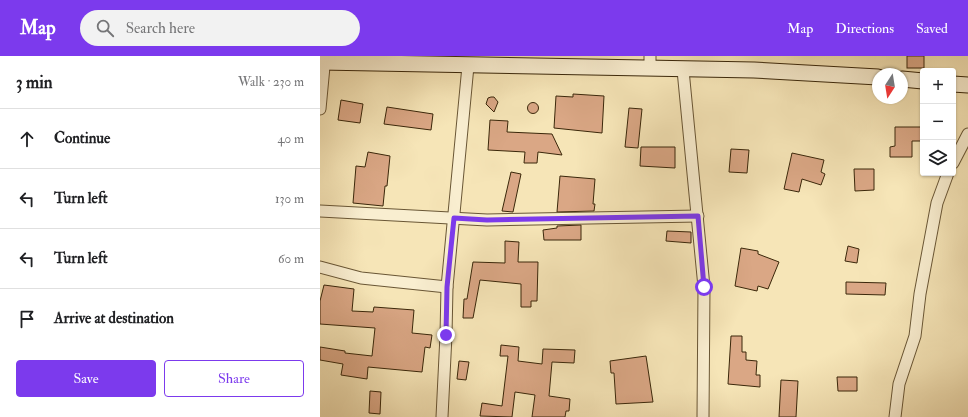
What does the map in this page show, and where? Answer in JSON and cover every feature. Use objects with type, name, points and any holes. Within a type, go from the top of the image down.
[{"type":"main road","points":[[323,60],[468,66],[496,61],[650,62],[683,70],[754,70],[872,77]]},
{"type":"main road","points":[[908,80],[920,81]]},
{"type":"street","points":[[320,109],[323,60]]},
{"type":"street","points":[[442,417],[447,287],[468,66]]},
{"type":"street","points":[[683,70],[704,287],[703,417]]},
{"type":"street","points":[[956,157],[968,134]]},
{"type":"street","points":[[895,417],[899,384],[915,336],[920,294],[937,203],[947,176]]},
{"type":"street","points":[[320,211],[487,220],[698,216]]},
{"type":"street","points":[[320,267],[361,278],[447,287]]},
{"type":"building","points":[[907,56],[924,56],[924,68],[907,68]]},
{"type":"building","points":[[573,94],[604,96],[602,133],[554,128],[556,96],[573,97]]},
{"type":"building","points":[[494,97],[498,102],[494,112],[486,104],[488,98]]},
{"type":"building","points":[[341,100],[363,104],[360,123],[338,120]]},
{"type":"building","points":[[531,103],[535,103],[537,104],[537,112],[531,113],[528,110],[528,106]]},
{"type":"building","points":[[387,107],[433,114],[431,130],[384,124]]},
{"type":"building","points":[[629,108],[642,109],[638,148],[625,147]]},
{"type":"building","points":[[490,120],[508,121],[507,132],[552,134],[562,155],[538,152],[537,163],[524,163],[525,152],[488,150]]},
{"type":"building","points":[[895,127],[920,127],[920,141],[912,141],[912,157],[890,157],[890,147],[895,146]]},
{"type":"building","points":[[641,147],[675,147],[675,168],[640,166]]},
{"type":"building","points":[[731,149],[749,150],[747,173],[729,172]]},
{"type":"building","points":[[368,152],[390,156],[383,206],[353,203],[356,166],[365,167]]},
{"type":"building","points":[[792,153],[824,160],[821,172],[825,174],[821,185],[802,179],[799,192],[784,189]]},
{"type":"building","points":[[854,169],[874,169],[874,190],[855,191]]},
{"type":"building","points":[[511,172],[521,174],[513,212],[502,211]]},
{"type":"building","points":[[560,176],[595,179],[593,204],[595,204],[594,211],[557,212]]},
{"type":"building","points":[[581,225],[581,240],[544,240],[543,230],[557,228],[557,226]]},
{"type":"building","points":[[667,231],[691,232],[691,243],[666,241]]},
{"type":"building","points":[[505,241],[519,242],[518,262],[538,262],[537,301],[531,301],[531,307],[521,307],[521,284],[480,280],[473,318],[463,318],[464,299],[467,299],[473,262],[505,263]]},
{"type":"building","points":[[848,246],[859,249],[857,263],[845,261]]},
{"type":"building","points":[[741,248],[758,251],[758,254],[779,262],[768,289],[758,286],[757,291],[735,286]]},
{"type":"building","points":[[846,282],[886,283],[885,295],[846,294]]},
{"type":"building","points":[[324,285],[354,289],[352,311],[373,312],[374,307],[414,310],[412,333],[432,335],[430,348],[425,347],[422,372],[368,367],[367,379],[341,375],[343,364],[320,360],[320,347],[345,351],[345,353],[372,356],[375,328],[320,324],[320,301]]},
{"type":"building","points":[[731,336],[742,336],[742,352],[746,352],[746,360],[757,361],[756,375],[760,375],[760,387],[728,384]]},
{"type":"building","points":[[501,345],[519,347],[518,361],[542,364],[543,349],[575,350],[574,363],[552,362],[549,396],[570,399],[569,411],[566,411],[565,417],[532,417],[535,395],[515,392],[512,417],[480,416],[482,403],[502,406],[508,356],[500,356]]},
{"type":"building","points":[[646,356],[653,402],[616,404],[614,373],[611,373],[610,361]]},
{"type":"building","points":[[459,361],[469,362],[466,380],[457,379]]},
{"type":"building","points":[[837,377],[857,377],[857,391],[838,391]]},
{"type":"building","points":[[781,380],[798,381],[796,417],[779,417]]},
{"type":"building","points":[[370,391],[381,392],[380,414],[369,413]]},
{"type":"route","points":[[446,335],[447,287],[454,218],[487,220],[698,216],[704,287]]}]
